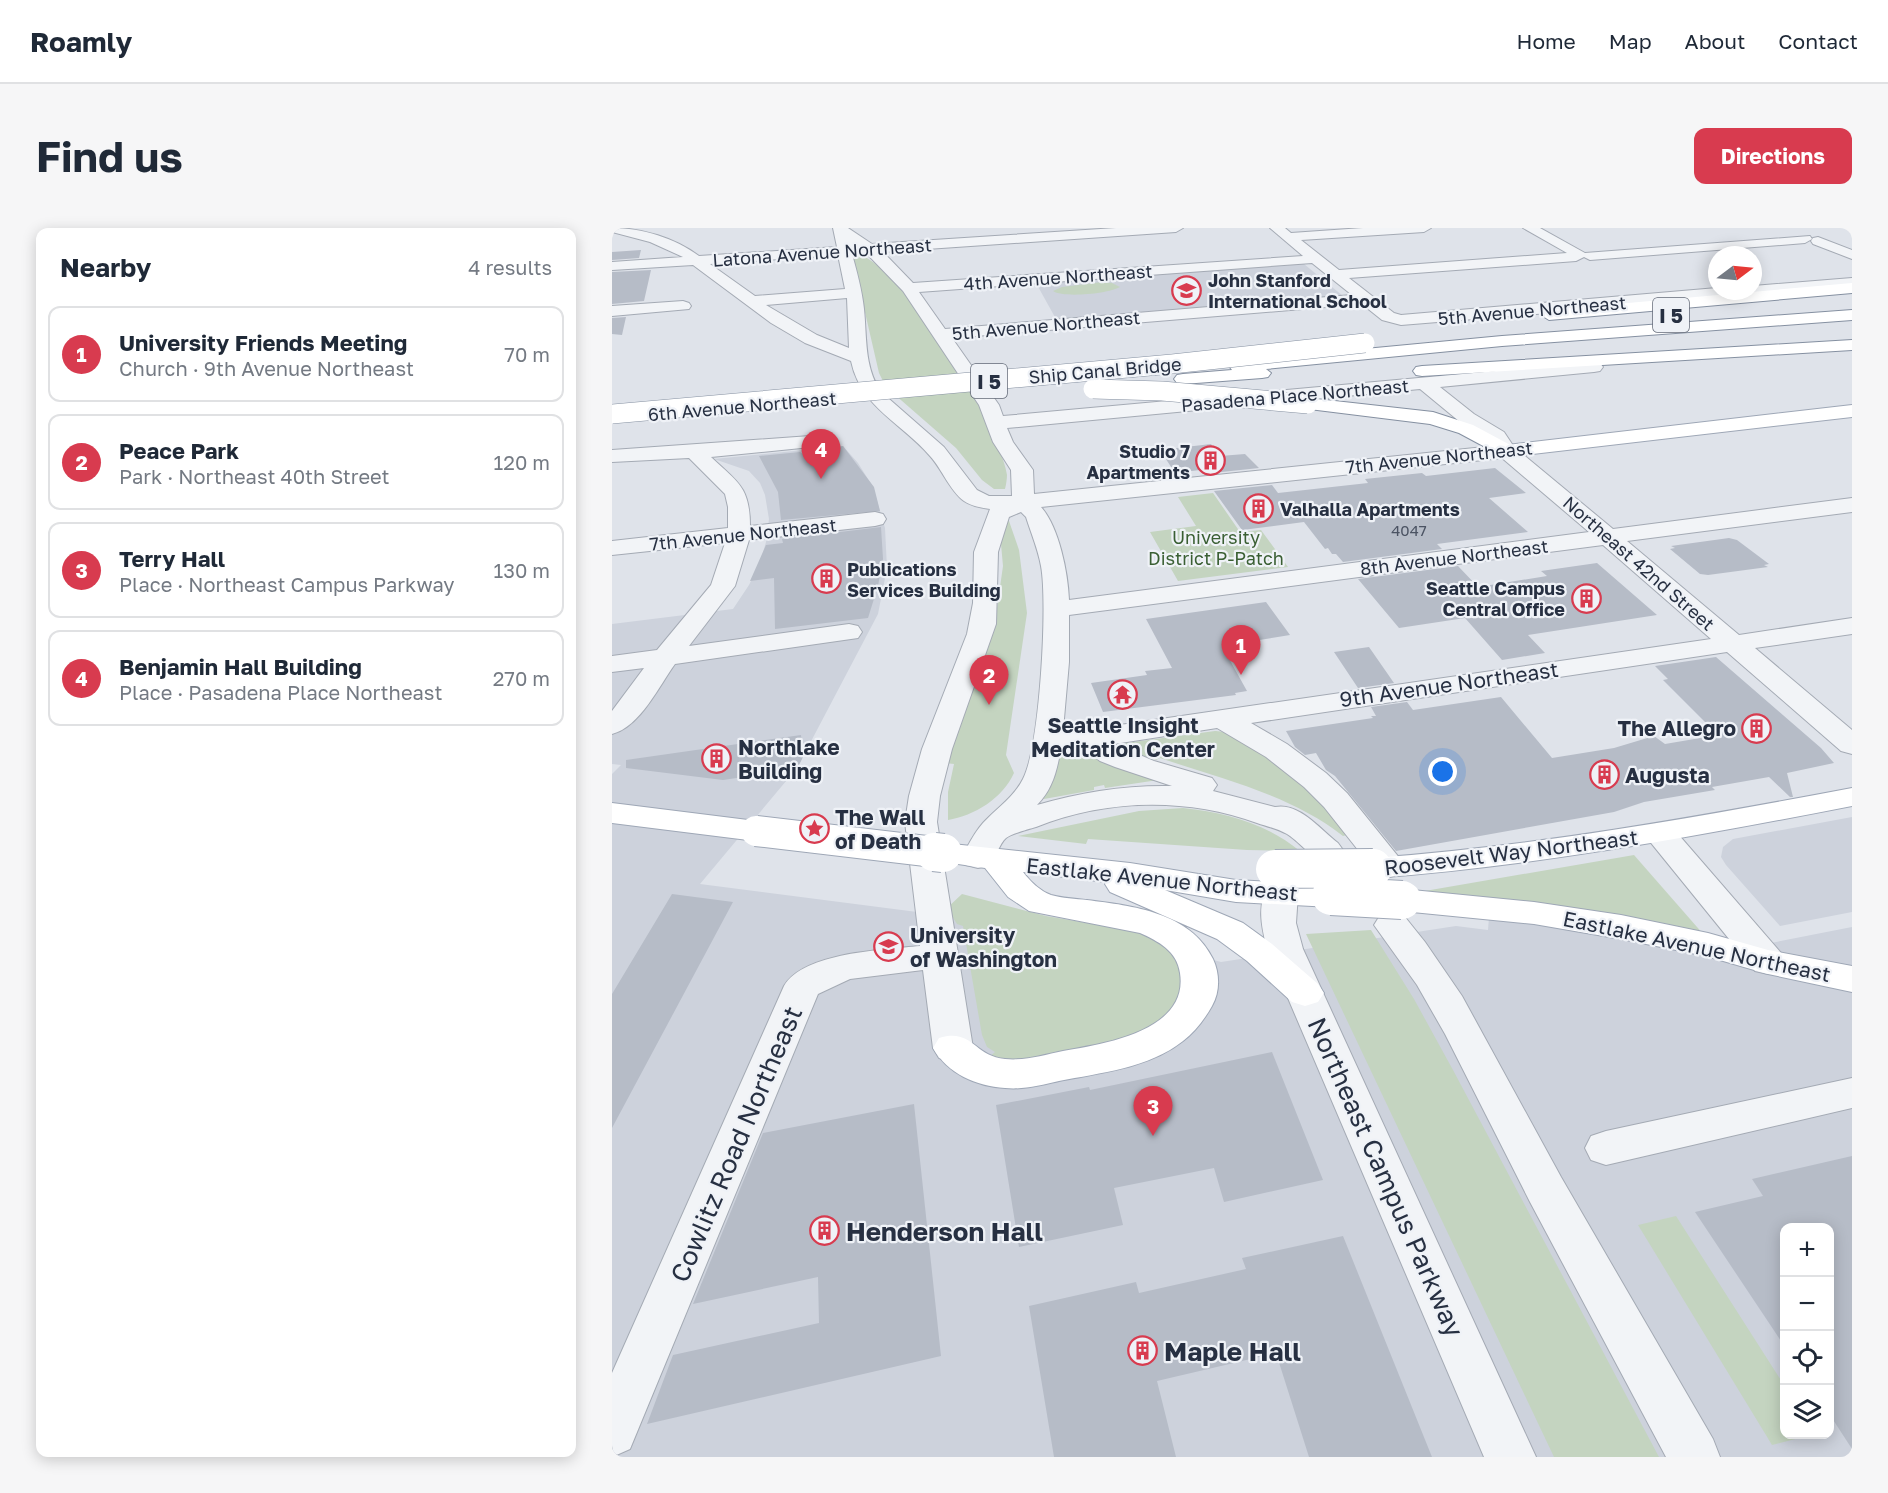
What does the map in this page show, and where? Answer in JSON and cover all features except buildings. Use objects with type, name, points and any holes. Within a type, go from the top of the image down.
[{"type":"main road","points":[[1485,326],[1852,288]]},
{"type":"main road","name":"I 5","points":[[1485,326],[1852,302]]},
{"type":"main road","points":[[1181,375],[1514,340],[1852,315]]},
{"type":"main road","name":"Ship Canal Bridge","points":[[612,420],[1365,343],[1485,326]]},
{"type":"main road","name":"I 5","points":[[1181,375],[1852,328]]},
{"type":"main road","points":[[1634,357],[1852,338]]},
{"type":"main road","points":[[1181,375],[1287,379],[1852,345]]},
{"type":"main road","name":"Ship Canal Bridge","points":[[612,420],[1181,375]]},
{"type":"main road","name":"Ship Canal Bridge","points":[[612,420],[1181,375]]},
{"type":"main road","points":[[924,395],[1100,389],[1162,391],[1308,404],[1433,418],[1466,429],[1507,451]]},
{"type":"main road","name":"6th Avenue Northeast","points":[[612,420],[873,394]]},
{"type":"main road","name":"7th Avenue Northeast","points":[[1507,451],[1852,411]]},
{"type":"main road","name":"Roosevelt Way Northeast","points":[[1278,881],[1303,884],[1345,879],[1381,868],[1448,863],[1659,833],[1852,797]]},
{"type":"main road","name":"Eastlake Avenue Northeast","points":[[612,813],[944,853],[989,850],[1115,873],[1236,891],[1278,881],[1397,913],[1501,909],[1621,927],[1708,945],[1768,962],[1852,979]]},
{"type":"main road","points":[[952,1048],[972,1065],[994,1072],[1012,1074],[1112,1056],[1143,1047],[1177,1026],[1190,1011],[1198,992],[1198,970],[1192,956],[1182,943],[1168,932],[1133,918],[1040,903],[1014,885],[989,850]]},
{"type":"main road","points":[[1115,873],[1148,898],[1199,916],[1230,931],[1258,950],[1305,993]]},
{"type":"street","points":[[615,228],[663,242],[698,260],[750,301],[797,332],[860,359]]},
{"type":"street","points":[[840,228],[869,249],[909,288],[989,405],[1003,441],[1022,470],[1022,491],[1025,502],[1037,516],[1053,566],[1056,609],[1055,662],[1048,738],[1036,786],[989,850]]},
{"type":"street","points":[[840,228],[856,308],[856,339],[866,384],[873,394],[938,451],[969,495],[976,500],[991,503],[1025,502]]},
{"type":"street","name":"Latona Avenue Northeast","points":[[612,266],[1176,228]]},
{"type":"street","points":[[1283,233],[1424,228]]},
{"type":"street","points":[[1530,228],[1609,270]]},
{"type":"street","points":[[1787,228],[1852,255]]},
{"type":"street","points":[[1283,233],[1366,300]]},
{"type":"street","points":[[1336,275],[1843,237]]},
{"type":"street","name":"4th Avenue Northeast","points":[[909,288],[1315,258]]},
{"type":"street","name":"5th Avenue Northeast","points":[[941,334],[1366,300],[1390,318],[1412,320],[1650,300],[1660,297],[1852,283]]},
{"type":"street","points":[[1639,286],[1660,297]]},
{"type":"street","points":[[750,301],[853,293]]},
{"type":"street","points":[[612,311],[683,306]]},
{"type":"street","name":"Pasadena Place Northeast","points":[[996,423],[1594,367]]},
{"type":"street","name":"Northeast 42nd Street","points":[[1424,383],[1467,418],[1497,436],[1507,451],[1852,745]]},
{"type":"street","points":[[612,456],[824,441]]},
{"type":"street","name":"7th Avenue Northeast","points":[[1025,502],[1507,451]]},
{"type":"street","points":[[612,725],[623,717],[665,658],[723,586],[739,535],[739,507],[735,492],[694,452]]},
{"type":"street","points":[[952,1048],[921,822],[927,775],[980,633],[987,596],[986,551],[992,530],[999,513],[1025,502]]},
{"type":"street","name":"8th Avenue Northeast","points":[[1056,609],[1852,505]]},
{"type":"street","name":"7th Avenue Northeast","points":[[612,548],[874,519]]},
{"type":"street","name":"9th Avenue Northeast","points":[[1048,738],[1093,741],[1106,736],[1220,718],[1852,626]]},
{"type":"street","points":[[612,664],[849,632]]},
{"type":"street","points":[[1220,718],[1277,751],[1314,779],[1342,808],[1372,849],[1381,868]]},
{"type":"street","points":[[1093,741],[1096,747],[1112,756],[1257,803],[1289,818],[1326,850]]},
{"type":"street","points":[[989,850],[1057,808],[1097,799],[1143,794],[1191,797],[1220,802],[1301,828]]},
{"type":"street","points":[[1659,833],[1768,962]]},
{"type":"street","name":"Northeast Campus Parkway","points":[[1278,881],[1278,923],[1281,935],[1510,1457]]},
{"type":"street","points":[[1397,913],[1411,949],[1446,1003],[1538,1176],[1694,1457]]},
{"type":"street","name":"Cowlitz Road Northeast","points":[[612,1432],[803,986],[843,967],[940,956]]},
{"type":"street","points":[[1606,1148],[1852,1093]]},
{"type":"shaded area","name":"John Stanford International School","points":[[1304,264],[1343,296],[1056,319],[1036,283]]},
{"type":"shaded area","name":"University of Washington","points":[[843,446],[858,463],[873,487],[885,528],[887,568],[878,614],[797,768],[700,884],[1141,941],[1221,962],[1456,926],[1488,930],[1491,891],[1715,954],[1852,927],[1852,1457],[612,1457],[612,774],[621,765],[612,764],[612,624],[733,609],[760,563],[769,519],[765,495],[760,483],[749,471],[714,459]]},
{"type":"shaded area","points":[[1852,817],[1852,912],[1780,926],[1721,857],[1723,847],[1733,839]]},
{"type":"green space","points":[[855,254],[869,259],[886,273],[905,294],[960,370],[981,407],[1000,450],[1007,475],[1005,489],[994,489],[982,480],[956,448],[886,387],[879,373],[852,256]]},
{"type":"green space","points":[[1102,282],[1120,287],[1106,292],[1086,294],[1066,294],[1053,291],[1062,287]]},
{"type":"green space","name":"University District P-Patch","points":[[1213,493],[1240,532],[1261,530],[1288,567],[1178,581],[1150,532],[1196,526],[1178,497]]},
{"type":"green space","points":[[1005,521],[1009,521],[1019,550],[1027,613],[1006,755],[1014,773],[1003,790],[987,804],[968,814],[948,820],[948,792],[954,764],[945,763],[995,622],[1003,566],[1000,533]]},
{"type":"green space","points":[[1215,731],[1224,732],[1248,744],[1299,778],[1317,796],[1347,835],[1343,836],[1301,809],[1279,799],[1160,758],[1156,760],[1121,748],[1126,743]]},
{"type":"green space","points":[[1060,752],[1088,754],[1158,780],[1105,788],[1104,785],[1094,787],[1094,790],[1044,799],[1041,797]]},
{"type":"green space","points":[[1183,808],[1230,816],[1259,826],[1300,851],[1247,850],[1088,839],[1086,844],[1018,836],[1139,811]]},
{"type":"green space","points":[[1634,855],[1704,935],[1419,892]]},
{"type":"green space","points":[[962,894],[1046,916],[1140,932],[1171,950],[1182,969],[1182,991],[1170,1013],[1156,1024],[1118,1041],[1023,1062],[988,1058],[995,1052],[987,1047],[982,1035],[963,926],[957,924],[947,908]]},
{"type":"green space","points":[[1371,930],[1414,999],[1453,1070],[1659,1457],[1554,1457],[1306,934]]},
{"type":"green space","points":[[1676,1216],[1780,1379],[1780,1439],[1795,1439],[1772,1445],[1638,1225]]},
{"type":"place","name":"John Stanford International School","points":[[1187,290]]},
{"type":"place","name":"Studio 7 Apartments","points":[[1211,461]]},
{"type":"place","name":"Benjamin Hall Building","points":[[821,479]]},
{"type":"place","name":"Valhalla Apartments","points":[[1259,509]]},
{"type":"place","name":"Publications Services Building","points":[[826,579]]},
{"type":"place","name":"Seattle Campus Central Office","points":[[1586,598]]},
{"type":"place","name":"University Friends Meeting","points":[[1241,675]]},
{"type":"place","name":"Seattle Insight Meditation Center","points":[[1123,694]]},
{"type":"place","name":"Peace Park","points":[[989,705]]},
{"type":"place","name":"The Allegro","points":[[1757,728]]},
{"type":"place","name":"Northlake Building","points":[[717,759]]},
{"type":"place","name":"Augusta","points":[[1604,775]]},
{"type":"place","name":"The Wall of Death","points":[[814,829]]},
{"type":"place","name":"University of Washington","points":[[889,947]]},
{"type":"place","name":"Terry Hall","points":[[1153,1136]]},
{"type":"place","name":"Henderson Hall","points":[[825,1231]]},
{"type":"place","name":"Maple Hall","points":[[1143,1351]]}]
